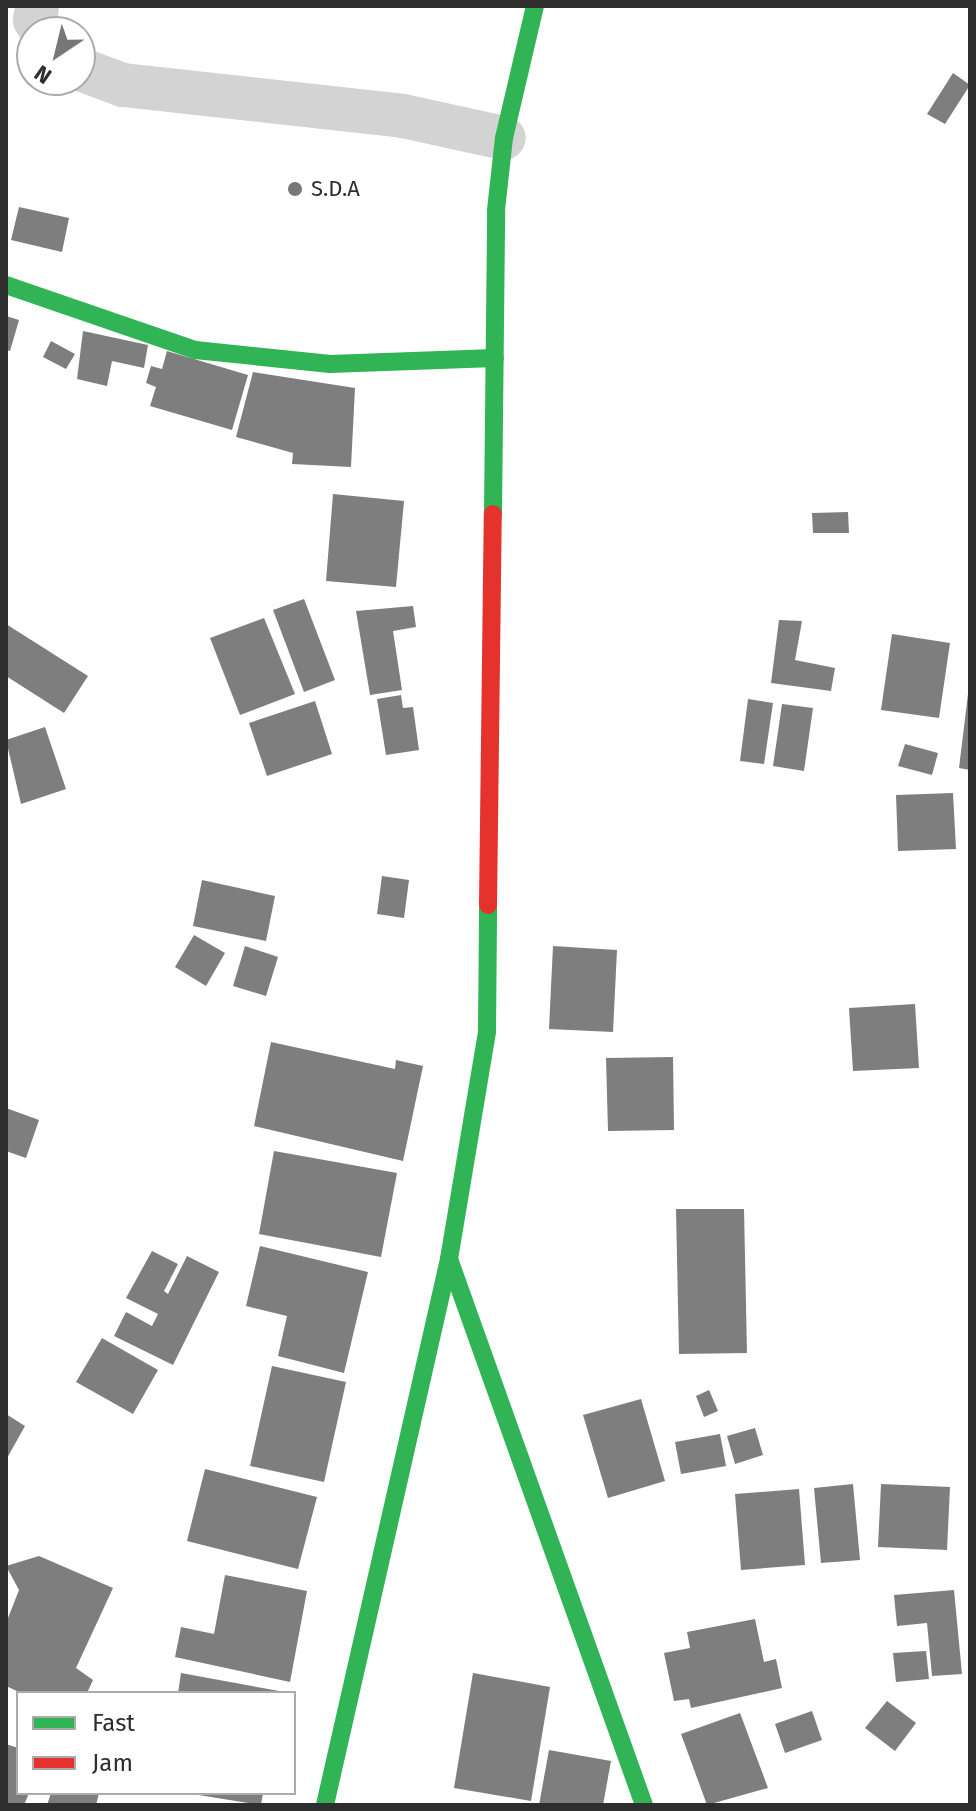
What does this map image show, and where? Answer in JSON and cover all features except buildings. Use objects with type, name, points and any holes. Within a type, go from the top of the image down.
[{"type":"main road","points":[[325,1805],[449,1259],[487,1031],[496,210],[504,138],[535,6]]},
{"type":"main road","points":[[6,285],[195,350],[330,364],[495,358]]},
{"type":"main road","points":[[449,1259],[644,1805]]},
{"type":"street","points":[[96,75],[123,85],[403,116],[504,138]]},
{"type":"traffic: fast","points":[[493,514],[496,210],[504,138],[535,6]]},
{"type":"traffic: fast","points":[[6,285],[195,350],[330,364],[495,358]]},
{"type":"traffic: fast","points":[[325,1805],[449,1259],[487,1031],[488,905]]},
{"type":"traffic: fast","points":[[449,1259],[644,1805]]},
{"type":"traffic: jam","points":[[488,905],[493,514]]},
{"type":"place","name":"S.D.A","points":[[295,189]]}]
